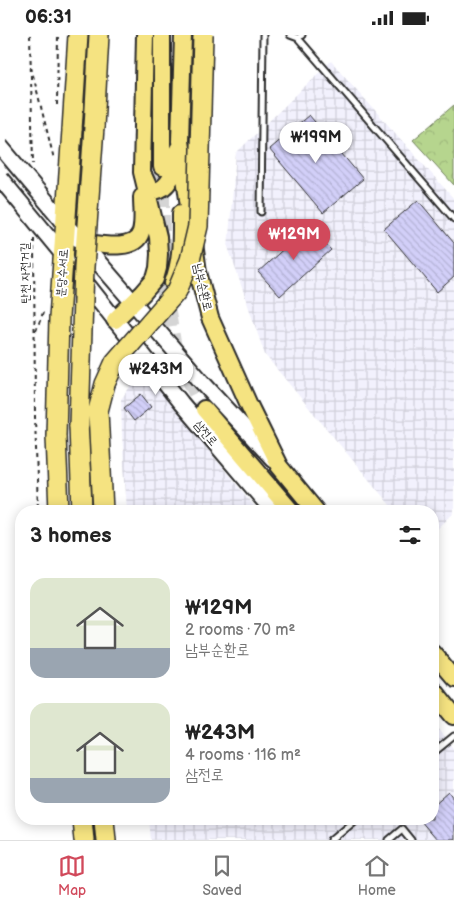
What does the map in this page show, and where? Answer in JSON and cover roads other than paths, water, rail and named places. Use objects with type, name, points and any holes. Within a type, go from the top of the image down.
[{"type":"highway","points":[[69,35],[72,130]]},
{"type":"highway","name":"분당수서로","points":[[59,505],[56,436],[59,327],[78,35]]},
{"type":"highway","name":"분당수서로","points":[[82,505],[79,425],[84,267],[99,35]]},
{"type":"highway","points":[[103,505],[98,411],[105,384],[115,362],[177,291],[190,260],[198,226],[203,35]]},
{"type":"highway","points":[[83,825],[84,840]]},
{"type":"highway","points":[[105,825],[106,840]]},
{"type":"main road","points":[[80,241],[119,246],[133,243],[138,239],[141,231],[145,35]]},
{"type":"main road","points":[[162,35],[162,167]]},
{"type":"main road","name":"남부순환로","points":[[183,35],[180,141],[198,272],[210,318],[279,466],[311,505]]},
{"type":"main road","points":[[142,172],[149,188],[154,191],[164,188],[172,176],[180,141]]},
{"type":"main road","points":[[127,336],[171,287],[176,276],[180,258],[181,233],[180,141]]},
{"type":"main road","points":[[0,147],[201,381],[279,466]]},
{"type":"main road","points":[[115,320],[155,279],[158,268],[158,237],[142,172]]},
{"type":"main road","name":"삼전로","points":[[0,178],[181,403],[268,505]]},
{"type":"main road","points":[[204,409],[286,505]]},
{"type":"main road","points":[[439,660],[454,678]]},
{"type":"main road","points":[[439,698],[454,716]]},
{"type":"lane","points":[[261,211],[263,35]]},
{"type":"lane","points":[[290,35],[300,37],[454,219]]},
{"type":"lane","points":[[439,749],[454,736]]},
{"type":"lane","points":[[331,840],[349,825]]},
{"type":"lane","points":[[389,840],[402,829],[411,840]]},
{"type":"tunnel","points":[[162,167],[162,278],[174,348],[204,409]]}]
